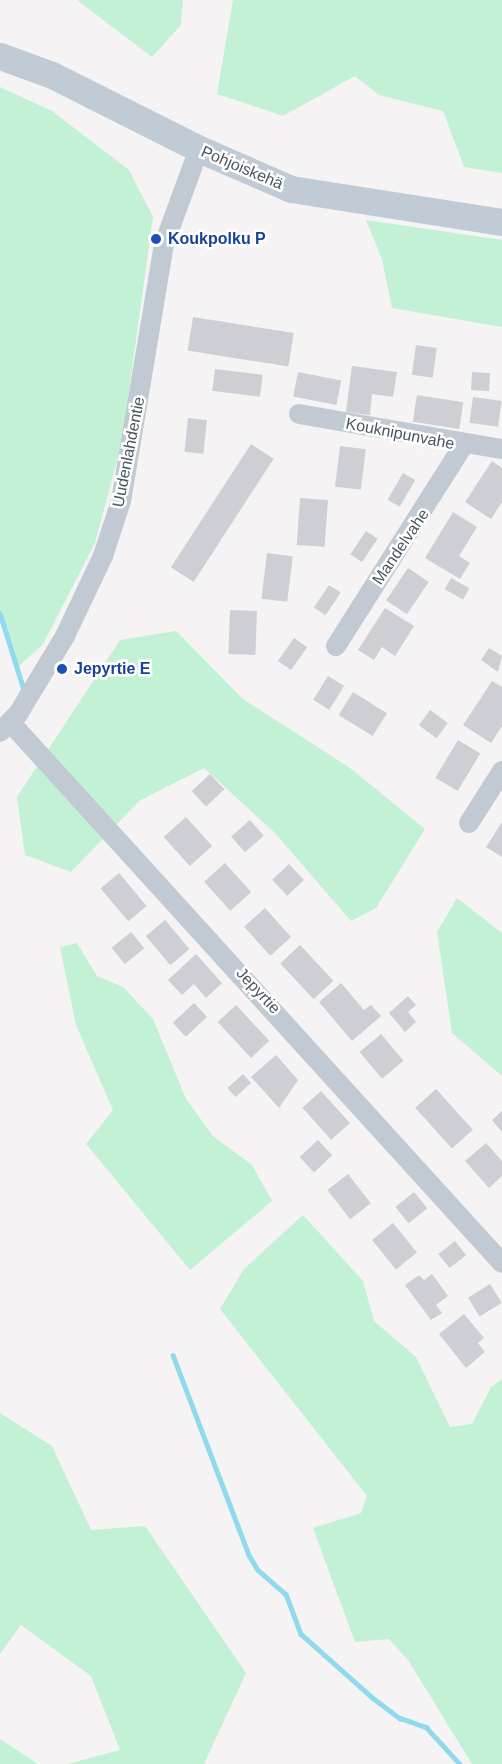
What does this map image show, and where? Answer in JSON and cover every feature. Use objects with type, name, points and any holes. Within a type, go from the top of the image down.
[{"type":"main road","name":"Pohjoiskehä","points":[[0,56],[52,75],[199,149],[291,189],[502,222]]},
{"type":"street","name":"Uudenlahdentie","points":[[5,727],[65,636],[121,501],[164,244],[199,149]]},
{"type":"street","name":"Kouknipunvahe","points":[[299,414],[463,446],[502,449]]},
{"type":"street","name":"Mandelvahe","points":[[336,646],[463,446]]},
{"type":"street","name":"Jepyrtie","points":[[5,727],[502,1263]]},
{"type":"street","points":[[469,823],[502,771]]},
{"type":"green space","points":[[77,0],[183,0],[181,25],[152,57]]},
{"type":"green space","points":[[233,0],[502,0],[502,173],[464,167],[443,111],[379,95],[355,76],[283,116],[217,94]]},
{"type":"green space","points":[[0,87],[52,111],[129,170],[153,217],[122,442],[95,543],[43,644],[19,666],[0,613]]},
{"type":"green space","points":[[366,220],[502,240],[502,327],[392,308],[382,259]]},
{"type":"green space","points":[[176,631],[243,699],[350,768],[425,829],[376,908],[351,921],[274,832],[204,768],[139,801],[71,872],[25,855],[17,797],[120,640]]},
{"type":"green space","points":[[457,898],[502,933],[502,1076],[452,1033],[437,932]]},
{"type":"green space","points":[[77,943],[97,976],[123,987],[153,1019],[186,1099],[213,1136],[252,1165],[272,1201],[190,1270],[86,1144],[113,1110],[76,1025],[60,947]]},
{"type":"green space","points":[[303,1215],[363,1281],[374,1321],[416,1357],[450,1427],[472,1424],[491,1387],[502,1379],[502,1764],[472,1764],[408,1660],[389,1639],[355,1642],[313,1528],[361,1513],[367,1496],[220,1309],[244,1269]]},
{"type":"green space","points":[[0,1413],[52,1446],[91,1530],[145,1526],[246,1673],[204,1764],[68,1764],[120,1750],[91,1676],[21,1625],[0,1654]]},
{"type":"green space","points":[[0,1739],[38,1764],[0,1764]]},
{"type":"building","points":[[193,317],[294,333],[288,367],[188,351]]},
{"type":"building","points":[[416,345],[437,348],[433,378],[412,375]]},
{"type":"building","points":[[352,366],[397,372],[393,397],[372,394],[370,415],[346,412]]},
{"type":"building","points":[[215,369],[263,375],[260,397],[212,391]]},
{"type":"building","points":[[298,372],[341,380],[336,405],[293,397]]},
{"type":"building","points":[[472,372],[490,373],[489,391],[471,390]]},
{"type":"building","points":[[417,395],[463,402],[459,429],[413,422]]},
{"type":"building","points":[[473,397],[502,401],[498,427],[469,423]]},
{"type":"building","points":[[188,418],[207,420],[203,454],[184,452]]},
{"type":"building","points":[[251,444],[274,459],[194,582],[171,567]]},
{"type":"building","points":[[340,446],[366,449],[361,490],[335,487]]},
{"type":"building","points":[[492,461],[502,468],[502,502],[491,519],[465,502]]},
{"type":"building","points":[[403,473],[415,480],[400,507],[388,500]]},
{"type":"building","points":[[300,498],[328,500],[325,547],[297,545]]},
{"type":"building","points":[[453,512],[477,527],[459,556],[470,563],[460,579],[425,558]]},
{"type":"building","points":[[366,531],[378,539],[362,562],[350,554]]},
{"type":"building","points":[[267,553],[293,556],[287,602],[261,599]]},
{"type":"building","points":[[408,568],[429,582],[407,614],[386,600]]},
{"type":"building","points":[[451,578],[469,588],[463,600],[445,589]]},
{"type":"building","points":[[329,585],[341,593],[326,615],[314,607]]},
{"type":"building","points":[[385,608],[414,626],[395,656],[382,647],[374,660],[358,650]]},
{"type":"building","points":[[230,610],[257,611],[255,655],[228,654]]},
{"type":"building","points":[[294,638],[307,647],[291,670],[278,661]]},
{"type":"building","points":[[489,648],[502,656],[498,672],[481,660]]},
{"type":"building","points":[[328,676],[344,686],[329,710],[313,700]]},
{"type":"building","points":[[492,681],[502,687],[502,726],[491,743],[463,725]]},
{"type":"building","points":[[353,692],[387,713],[373,736],[339,715]]},
{"type":"building","points":[[430,710],[448,723],[437,738],[419,725]]},
{"type":"building","points":[[458,740],[480,753],[458,791],[435,778]]},
{"type":"building","points":[[210,774],[224,789],[206,806],[192,791]]},
{"type":"building","points":[[186,817],[212,846],[190,866],[164,837]]},
{"type":"building","points":[[250,820],[264,836],[245,852],[231,836]]},
{"type":"building","points":[[502,822],[502,857],[486,847]]},
{"type":"building","points":[[225,863],[251,892],[230,911],[204,882]]},
{"type":"building","points":[[289,864],[304,880],[287,896],[272,880]]},
{"type":"building","points":[[119,873],[147,906],[128,921],[101,888]]},
{"type":"building","points":[[265,908],[291,937],[270,956],[244,927]]},
{"type":"building","points":[[165,920],[189,949],[170,965],[146,936]]},
{"type":"building","points":[[131,932],[144,948],[125,964],[112,948]]},
{"type":"building","points":[[300,945],[333,981],[314,999],[280,963]]},
{"type":"building","points":[[196,954],[222,983],[206,998],[194,984],[182,995],[168,980]]},
{"type":"building","points":[[341,983],[364,1010],[371,1005],[381,1016],[352,1041],[319,1002]]},
{"type":"building","points":[[408,996],[416,1005],[408,1012],[416,1022],[405,1032],[389,1013]]},
{"type":"building","points":[[194,1003],[207,1017],[186,1037],[173,1023]]},
{"type":"building","points":[[236,1005],[269,1041],[251,1058],[218,1022]]},
{"type":"building","points":[[381,1034],[403,1061],[382,1079],[360,1052]]},
{"type":"building","points":[[276,1055],[298,1080],[279,1108],[251,1077]]},
{"type":"building","points":[[243,1074],[251,1083],[235,1097],[227,1088]]},
{"type":"building","points":[[436,1089],[473,1130],[452,1149],[415,1108]]},
{"type":"building","points":[[321,1091],[350,1123],[331,1140],[302,1108]]},
{"type":"building","points":[[502,1111],[502,1132],[492,1120]]},
{"type":"building","points":[[318,1140],[332,1155],[314,1172],[300,1157]]},
{"type":"building","points":[[486,1143],[502,1161],[502,1176],[489,1188],[465,1161]]},
{"type":"building","points":[[348,1174],[371,1203],[350,1219],[328,1190]]},
{"type":"building","points":[[414,1192],[427,1208],[409,1223],[395,1207]]},
{"type":"building","points":[[393,1223],[417,1253],[396,1270],[372,1240]]},
{"type":"building","points":[[455,1241],[466,1255],[450,1268],[438,1254]]},
{"type":"building","points":[[432,1274],[448,1296],[436,1305],[442,1313],[431,1320],[405,1285],[419,1275],[424,1280]]},
{"type":"building","points":[[490,1284],[502,1303],[480,1316],[468,1298]]},
{"type":"building","points":[[464,1314],[484,1338],[478,1343],[485,1352],[466,1368],[439,1334]]},
{"type":"waterway","points":[[0,613],[23,687]]},
{"type":"waterway","points":[[173,1355],[249,1555],[258,1570],[286,1594],[301,1634],[373,1698],[400,1718],[426,1727],[460,1764]]},
{"type":"place","name":"Koukpolku P","points":[[156,239]]},
{"type":"place","name":"Jepyrtie E","points":[[62,669]]}]
